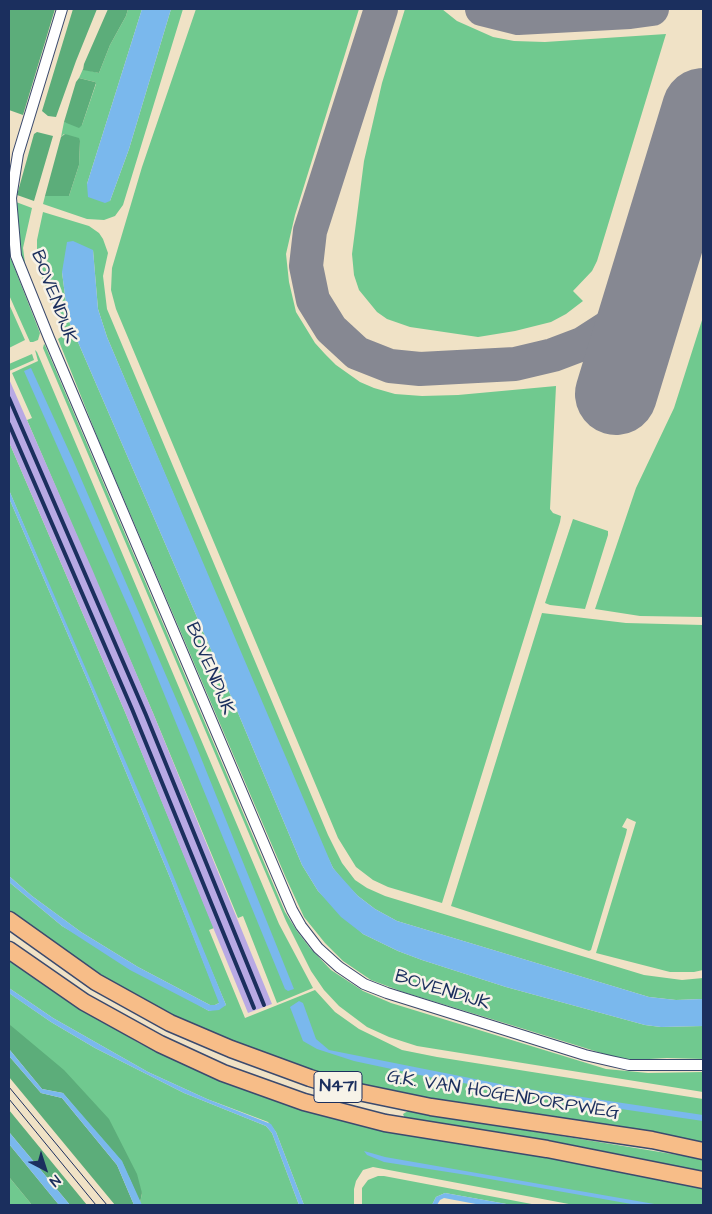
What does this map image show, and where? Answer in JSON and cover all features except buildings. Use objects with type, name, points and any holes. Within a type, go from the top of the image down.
[{"type":"main road","name":"G.K. VAN HOGENDORPWEG","points":[[9,920],[96,982],[170,1022],[231,1049],[310,1078],[349,1090],[431,1108],[652,1140],[703,1150]]},
{"type":"main road","name":"N471","points":[[9,950],[84,1002],[160,1044],[223,1073],[304,1102],[385,1123],[547,1149],[701,1179]]},
{"type":"street","name":"BOVENDIJK","points":[[62,9],[14,152],[11,198],[16,256],[292,910],[301,926],[318,948],[339,967],[364,984],[387,993],[611,1062],[629,1065],[703,1065]]},
{"type":"green space","points":[[9,9],[55,9],[23,115],[9,110]]},
{"type":"green space","points":[[73,9],[97,9],[56,117],[48,116],[42,111]]},
{"type":"green space","points":[[108,9],[128,9],[110,45],[99,73],[83,70],[84,64]]},
{"type":"green space","points":[[128,9],[142,9],[87,184],[110,201],[129,149],[171,9],[183,9],[123,205],[115,216],[104,220],[87,219],[43,204],[45,196],[69,196],[79,165],[80,141],[64,134],[61,137],[64,122],[82,125],[96,84],[95,82],[79,78],[83,69],[99,73],[110,45]]},
{"type":"green space","points":[[196,9],[359,9],[295,215],[286,254],[289,282],[296,312],[315,343],[325,354],[336,365],[360,382],[395,394],[422,396],[458,395],[556,386],[550,509],[553,513],[561,516],[560,522],[442,903],[388,887],[373,880],[356,867],[338,838],[116,309],[111,290],[112,268],[142,167]]},
{"type":"green space","points":[[405,9],[442,9],[457,21],[493,37],[514,41],[545,42],[666,34],[597,261],[592,271],[573,291],[583,301],[566,314],[551,322],[515,331],[478,337],[410,327],[387,319],[377,312],[359,290],[354,275],[352,254],[364,161],[382,83]]},
{"type":"green space","points":[[79,78],[96,83],[82,125],[79,128],[64,122],[76,82]]},
{"type":"green space","points":[[37,132],[53,136],[34,201],[17,195],[34,134]]},
{"type":"green space","points":[[65,134],[79,138],[80,141],[79,165],[69,196],[45,196],[61,137]]},
{"type":"green space","points":[[16,202],[32,208],[23,248],[25,263],[20,255]]},
{"type":"green space","points":[[43,212],[89,226],[99,233],[103,239],[108,253],[103,276],[107,309],[328,835],[342,863],[355,880],[385,896],[644,975],[682,980],[703,978],[703,999],[676,1000],[649,997],[397,921],[375,909],[345,883],[333,868],[318,837],[107,337],[98,309],[93,250],[62,272],[68,319],[302,865],[318,891],[363,934],[422,960],[506,987],[645,1025],[661,1027],[703,1026],[703,1059],[631,1060],[614,1057],[403,992],[371,980],[343,961],[325,943],[304,917],[99,441],[58,339],[64,330],[42,278],[37,251],[37,240]]},
{"type":"green space","points":[[9,254],[40,333],[38,340],[33,342],[30,342],[9,295]]},
{"type":"green space","points":[[9,304],[25,340],[9,348]]},
{"type":"green space","points":[[703,317],[703,617],[640,616],[595,609],[636,488],[674,408]]},
{"type":"green space","points":[[44,344],[285,912],[310,948],[331,970],[363,991],[391,1003],[606,1069],[648,1073],[703,1072],[703,1092],[417,1046],[389,1037],[367,1027],[339,1006],[324,990],[311,971],[286,921],[43,348]]},
{"type":"green space","points":[[35,350],[279,924],[313,988],[277,1003],[243,916],[238,918],[153,713],[27,420],[32,418],[12,373],[38,361]]},
{"type":"green space","points":[[32,354],[34,360],[9,371],[9,364]]},
{"type":"green space","points":[[9,442],[125,712],[214,928],[209,930],[245,1018],[315,990],[335,1012],[359,1029],[402,1050],[703,1099],[703,1142],[506,1114],[357,1084],[308,1071],[230,1042],[149,1004],[110,983],[9,912],[9,882],[62,926],[209,1011],[226,1005],[9,490]]},
{"type":"green space","points":[[9,498],[171,880],[219,1001],[215,1005],[210,1005],[138,967],[81,932],[32,896],[9,876]]},
{"type":"green space","points":[[573,519],[608,531],[585,609],[545,603]]},
{"type":"green space","points":[[542,613],[626,623],[703,625],[703,970],[670,972],[596,953],[636,822],[627,818],[622,827],[627,829],[626,834],[591,950],[589,951],[451,906]]},
{"type":"green space","points":[[9,957],[50,988],[137,1042],[242,1089],[323,1116],[360,1125],[454,1143],[493,1147],[703,1187],[703,1205],[574,1205],[373,1167],[363,1170],[356,1181],[354,1205],[304,1205],[276,1132],[268,1122],[207,1099],[148,1072],[53,1018],[9,988]]},
{"type":"green space","points":[[9,993],[51,1022],[95,1048],[184,1093],[266,1126],[272,1133],[299,1205],[142,1205],[140,1203],[142,1193],[9,1024]]},
{"type":"green space","points":[[9,1024],[64,1070],[109,1119],[137,1174],[142,1193],[140,1203],[122,1161],[63,1093],[42,1089],[9,1049]]},
{"type":"green space","points":[[9,1056],[41,1093],[62,1098],[117,1165],[134,1205],[115,1205],[9,1077]]},
{"type":"green space","points":[[9,1110],[87,1205],[70,1205],[9,1132]]},
{"type":"green space","points":[[408,1111],[703,1159],[703,1171],[473,1129],[405,1119],[403,1114]]},
{"type":"green space","points":[[9,1144],[59,1205],[32,1205],[9,1177]]},
{"type":"green space","points":[[378,1176],[537,1205],[512,1205],[445,1193],[436,1197],[432,1205],[362,1205],[362,1188],[368,1180]]},
{"type":"green space","points":[[9,1177],[32,1205],[9,1205]]},
{"type":"water","points":[[142,9],[171,9],[129,149],[110,201],[105,203],[88,197],[87,184]]},
{"type":"water","points":[[73,241],[93,250],[98,309],[107,337],[333,868],[358,896],[375,909],[397,921],[649,997],[676,1000],[703,999],[703,1026],[661,1027],[645,1025],[506,987],[422,960],[363,934],[341,917],[318,891],[302,865],[68,319],[62,272],[67,242]]},
{"type":"water","points":[[31,368],[73,460],[193,738],[294,989],[288,991],[285,989],[133,618],[24,371]]},
{"type":"water","points":[[9,490],[149,816],[226,1005],[219,1010],[209,1011],[130,970],[62,926],[9,882],[9,876],[32,896],[81,932],[138,967],[210,1005],[219,1003],[171,880],[9,498]]},
{"type":"water","points":[[9,988],[53,1018],[148,1072],[207,1099],[271,1124],[276,1132],[304,1205],[299,1205],[272,1133],[266,1126],[184,1093],[95,1048],[51,1022],[16,998],[9,993]]},
{"type":"water","points":[[299,1001],[303,1003],[316,1039],[329,1050],[515,1087],[703,1115],[703,1121],[560,1100],[429,1077],[354,1061],[317,1049],[303,1041],[290,1007]]},
{"type":"water","points":[[9,1049],[42,1089],[63,1093],[122,1161],[142,1205],[134,1205],[117,1165],[62,1098],[41,1093],[9,1056]]},
{"type":"water","points":[[9,1132],[70,1205],[59,1205],[9,1144]]},
{"type":"water","points":[[364,1151],[385,1157],[660,1205],[637,1205],[384,1162],[367,1155]]},
{"type":"water","points":[[445,1193],[512,1205],[481,1205],[444,1198],[437,1205],[432,1205],[436,1197]]},
{"type":"taxiway","points":[[381,9],[310,231],[306,266],[313,300],[331,329],[357,353],[390,366],[420,369],[515,364],[553,355],[582,344],[610,326],[633,299],[661,247]]},
{"type":"taxiway","points":[[482,9],[518,18],[630,12],[652,9]]},
{"type":"runway","points":[[616,394],[703,109]]},
{"type":"tram line","points":[[9,1087],[107,1205]]},
{"type":"tram line","points":[[9,1099],[96,1205]]},
{"type":"railway","points":[[9,398],[146,715],[264,1005]]},
{"type":"railway","points":[[9,424],[132,709],[254,1008]]}]
